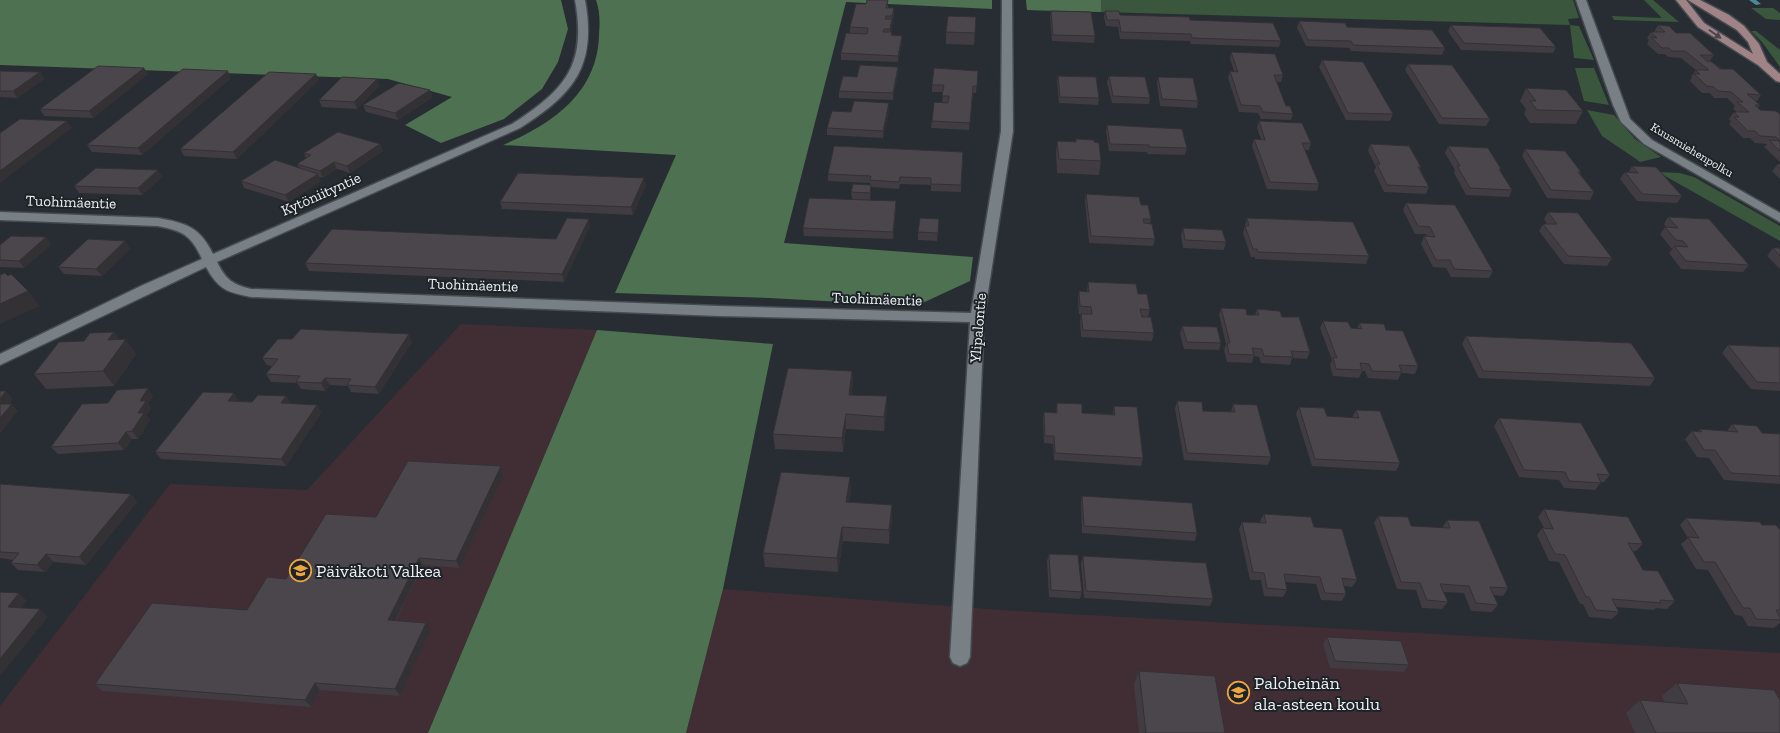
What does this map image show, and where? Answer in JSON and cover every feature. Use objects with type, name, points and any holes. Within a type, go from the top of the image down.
[{"type":"main road","points":[[1681,0],[1701,24],[1716,36],[1762,64],[1780,79]]},
{"type":"main road","points":[[1693,0],[1720,14],[1748,36],[1754,44],[1762,64]]},
{"type":"street","name":"Kytöniityntie","points":[[0,360],[209,261],[516,126],[538,113],[551,104],[567,86],[581,60],[585,32],[580,0]]},
{"type":"street","name":"Ylipalontie","points":[[960,657],[977,318],[1007,131],[1006,0]]},
{"type":"street","name":"Kuusmiehenpolku","points":[[1581,0],[1618,105],[1625,120],[1635,131],[1666,154],[1780,218]]},
{"type":"street","name":"Tuohimäentie","points":[[0,216],[158,222],[176,225],[189,230],[202,244],[216,276],[230,288],[252,293],[719,311],[977,318]]},
{"type":"shaded area","name":"Päiväkoti Valkea","points":[[461,324],[597,330],[428,733],[0,733],[0,706],[170,484],[307,490]]},
{"type":"shaded area","name":"Paloheinän ala-asteen koulu","points":[[723,589],[1014,611],[1780,653],[1780,733],[686,733]]},
{"type":"green space","points":[[0,0],[561,0],[568,29],[558,62],[542,89],[504,119],[441,143],[405,125],[452,97],[388,79],[0,65]]},
{"type":"green space","points":[[596,0],[992,0],[992,9],[846,2],[784,243],[973,257],[970,281],[916,306],[769,298],[615,293],[676,155],[503,145],[539,127],[555,116],[581,90],[597,55],[600,21]]},
{"type":"green space","points":[[1026,0],[1573,0],[1579,18],[1568,19],[1570,25],[1027,10]]},
{"type":"green space","points":[[1026,0],[1101,0],[1101,12],[1027,10]]},
{"type":"green space","points":[[1644,0],[1653,0],[1679,22],[1614,20],[1612,16],[1662,18]]},
{"type":"green space","points":[[1751,8],[1773,8],[1780,13],[1780,20],[1766,19]]},
{"type":"green space","points":[[1570,25],[1579,26],[1594,60],[1574,58]]},
{"type":"green space","points":[[1751,31],[1756,31],[1780,50],[1780,67],[1762,42]]},
{"type":"green space","points":[[1575,68],[1594,68],[1609,105],[1584,101]]},
{"type":"green space","points":[[1587,110],[1614,115],[1635,139],[1661,157],[1640,162],[1602,136]]},
{"type":"green space","points":[[1658,172],[1680,173],[1694,177],[1780,226],[1780,241]]},
{"type":"green space","points":[[597,330],[773,344],[723,589],[686,733],[428,733]]},
{"type":"building","points":[[867,0],[888,0],[886,8],[894,8],[892,16],[886,16],[885,19],[892,19],[890,29],[884,29],[883,32],[892,32],[891,35],[902,36],[898,56],[841,53],[846,33],[867,34],[868,28],[850,27],[856,4],[866,4]]},
{"type":"building","points":[[1051,11],[1091,12],[1095,36],[1053,35]]},
{"type":"building","points":[[1105,11],[1119,11],[1120,15],[1189,17],[1190,20],[1273,23],[1281,41],[1192,38],[1191,34],[1121,32],[1119,20],[1107,20]]},
{"type":"building","points":[[948,16],[976,17],[975,33],[946,32]]},
{"type":"building","points":[[1299,21],[1345,23],[1347,27],[1432,30],[1445,48],[1353,45],[1351,41],[1308,40]]},
{"type":"building","points":[[1451,25],[1540,28],[1556,47],[1464,43]]},
{"type":"building","points":[[1658,25],[1669,26],[1676,33],[1690,33],[1714,55],[1700,55],[1720,69],[1733,69],[1761,95],[1747,94],[1760,105],[1755,105],[1760,110],[1776,111],[1780,114],[1780,141],[1776,137],[1760,136],[1755,131],[1748,131],[1734,117],[1739,117],[1734,112],[1749,112],[1737,102],[1743,102],[1731,92],[1718,91],[1714,87],[1707,86],[1694,74],[1700,74],[1695,70],[1709,70],[1685,51],[1672,51],[1669,48],[1662,48],[1651,37],[1657,38],[1651,32],[1665,32]]},
{"type":"building","points":[[1231,52],[1275,54],[1283,75],[1274,75],[1286,106],[1290,106],[1293,114],[1263,112],[1260,106],[1241,105],[1230,71],[1238,72]]},
{"type":"building","points":[[1322,60],[1363,62],[1393,114],[1348,113]]},
{"type":"building","points":[[1408,64],[1452,65],[1490,119],[1442,118]]},
{"type":"building","points":[[860,65],[898,67],[893,93],[839,91],[843,76],[857,77]]},
{"type":"building","points":[[98,66],[144,68],[89,111],[40,109]]},
{"type":"building","points":[[934,68],[978,71],[977,86],[973,86],[970,123],[932,121],[934,102],[948,103],[949,96],[942,96],[944,85],[932,85]]},
{"type":"building","points":[[183,69],[228,71],[138,148],[87,145]]},
{"type":"building","points":[[0,71],[40,72],[13,91],[0,91]]},
{"type":"building","points":[[269,72],[316,74],[233,152],[180,149]]},
{"type":"building","points":[[1058,76],[1096,77],[1099,98],[1060,97]]},
{"type":"building","points":[[1109,76],[1145,77],[1150,98],[1113,96]]},
{"type":"building","points":[[342,77],[377,79],[354,102],[319,100]]},
{"type":"building","points":[[1158,77],[1193,78],[1198,101],[1162,99]]},
{"type":"building","points":[[399,83],[430,90],[395,113],[363,105]]},
{"type":"building","points":[[1526,88],[1566,90],[1583,111],[1537,110],[1530,101],[1536,101]]},
{"type":"building","points":[[854,101],[889,103],[883,131],[827,128],[832,111],[851,112]]},
{"type":"building","points":[[20,119],[67,121],[0,171],[0,133]]},
{"type":"building","points":[[1259,121],[1302,123],[1311,143],[1302,143],[1319,184],[1270,182],[1254,139],[1265,140]]},
{"type":"building","points":[[1107,125],[1182,129],[1187,148],[1110,144]]},
{"type":"building","points":[[338,132],[380,144],[347,166],[334,162],[320,171],[297,164],[311,155],[304,153]]},
{"type":"building","points":[[1076,139],[1094,140],[1094,142],[1099,143],[1101,161],[1059,159],[1057,141],[1076,142]]},
{"type":"building","points":[[1769,140],[1780,141],[1780,151]]},
{"type":"building","points":[[1370,144],[1409,146],[1421,167],[1418,167],[1429,187],[1387,185],[1377,164],[1380,164]]},
{"type":"building","points":[[834,146],[963,152],[961,185],[931,184],[931,178],[900,177],[899,182],[870,180],[871,176],[828,174]]},
{"type":"building","points":[[1448,146],[1488,148],[1512,190],[1470,188]]},
{"type":"building","points":[[1525,149],[1565,151],[1581,172],[1578,172],[1594,192],[1551,190]]},
{"type":"building","points":[[275,160],[318,174],[285,195],[241,181]]},
{"type":"building","points":[[1632,166],[1656,167],[1682,196],[1642,194],[1625,172],[1638,173]]},
{"type":"building","points":[[96,168],[158,170],[138,188],[74,186]]},
{"type":"building","points":[[518,173],[644,178],[631,207],[500,202]]},
{"type":"building","points":[[853,184],[871,185],[870,193],[851,192]]},
{"type":"building","points":[[1086,194],[1139,197],[1141,205],[1148,205],[1151,219],[1143,219],[1144,223],[1152,224],[1155,239],[1091,236]]},
{"type":"building","points":[[809,198],[896,201],[893,232],[803,228]]},
{"type":"building","points":[[1406,203],[1455,205],[1493,271],[1454,269],[1450,260],[1436,260],[1424,236],[1435,237],[1430,227],[1418,226]]},
{"type":"building","points":[[1548,212],[1578,213],[1612,258],[1568,256],[1543,224],[1557,224]]},
{"type":"building","points":[[1668,217],[1709,219],[1749,265],[1686,261],[1674,246],[1688,247],[1683,241],[1676,240],[1665,227],[1678,228]]},
{"type":"building","points":[[567,218],[589,219],[562,274],[305,263],[332,229],[556,239]]},
{"type":"building","points":[[920,218],[939,219],[938,233],[918,232]]},
{"type":"building","points":[[1247,218],[1353,222],[1369,256],[1258,252],[1257,249],[1253,249],[1245,226],[1249,226]]},
{"type":"building","points":[[1183,228],[1222,230],[1226,242],[1185,240]]},
{"type":"building","points":[[11,236],[46,237],[19,261],[0,260],[0,245]]},
{"type":"building","points":[[88,239],[125,241],[96,269],[58,267]]},
{"type":"building","points":[[1773,248],[1780,248],[1780,256]]},
{"type":"building","points":[[5,273],[8,276],[11,274],[28,291],[0,304],[0,275]]},
{"type":"building","points":[[1088,282],[1136,284],[1138,294],[1147,294],[1150,310],[1140,309],[1142,317],[1151,317],[1154,333],[1083,330],[1081,314],[1092,314],[1091,307],[1080,306],[1079,291],[1089,292]]},
{"type":"building","points":[[1221,308],[1246,309],[1247,315],[1259,315],[1257,309],[1280,311],[1282,317],[1299,317],[1310,352],[1291,351],[1293,357],[1264,356],[1262,349],[1252,348],[1254,355],[1229,354],[1227,343],[1230,343]]},
{"type":"building","points":[[1323,321],[1348,322],[1351,328],[1362,329],[1359,323],[1384,324],[1386,330],[1403,331],[1418,366],[1399,365],[1402,372],[1372,371],[1369,364],[1360,363],[1362,370],[1336,369],[1333,357],[1337,358]]},
{"type":"building","points":[[1182,326],[1217,327],[1221,343],[1187,342]]},
{"type":"building","points":[[301,329],[409,334],[375,387],[347,385],[351,379],[325,378],[321,383],[296,382],[300,376],[266,374],[278,359],[262,358],[278,339],[292,339]]},
{"type":"building","points":[[114,332],[108,340],[126,339],[103,371],[34,374],[59,342],[84,341],[90,333]]},
{"type":"building","points":[[1466,336],[1631,343],[1655,378],[1483,371]]},
{"type":"building","points":[[1728,345],[1780,347],[1780,383],[1757,382]]},
{"type":"building","points":[[788,368],[852,371],[849,395],[887,396],[884,417],[846,414],[842,438],[773,434]]},
{"type":"building","points":[[148,388],[140,401],[146,401],[138,413],[144,413],[132,431],[126,432],[118,443],[51,447],[82,404],[108,403],[117,390]]},
{"type":"building","points":[[0,391],[6,391],[0,399]]},
{"type":"building","points":[[203,392],[234,393],[228,401],[252,402],[258,395],[286,396],[281,403],[317,405],[281,459],[155,452]]},
{"type":"building","points":[[1177,401],[1202,402],[1203,411],[1235,412],[1233,404],[1257,405],[1271,457],[1187,453]]},
{"type":"building","points":[[1057,403],[1082,404],[1082,413],[1115,415],[1114,406],[1137,407],[1143,458],[1055,453],[1054,436],[1045,436],[1044,412],[1057,413]]},
{"type":"building","points":[[0,404],[12,404],[0,418]]},
{"type":"building","points":[[1299,407],[1324,408],[1327,416],[1359,418],[1356,410],[1380,411],[1400,463],[1315,459]]},
{"type":"building","points":[[1499,418],[1581,423],[1610,475],[1597,474],[1601,483],[1569,481],[1565,472],[1524,470]]},
{"type":"building","points":[[1732,424],[1757,426],[1762,433],[1780,434],[1780,476],[1731,473],[1715,450],[1704,450],[1692,431],[1702,432],[1700,429],[1738,432]]},
{"type":"building","points":[[408,461],[501,466],[456,561],[419,558],[388,620],[426,623],[395,689],[315,683],[305,700],[95,684],[152,603],[247,610],[267,577],[286,579],[326,514],[376,517]]},
{"type":"building","points":[[781,472],[850,477],[846,502],[892,505],[889,530],[842,527],[837,558],[763,553]]},
{"type":"building","points":[[0,484],[131,494],[79,557],[46,554],[37,565],[11,563],[19,553],[0,552]]},
{"type":"building","points":[[1082,496],[1192,503],[1197,533],[1084,526]]},
{"type":"building","points":[[1544,509],[1628,517],[1643,544],[1628,543],[1643,570],[1658,571],[1675,601],[1660,600],[1661,603],[1612,599],[1619,612],[1596,610],[1589,597],[1586,597],[1565,555],[1555,554],[1542,528],[1553,529]]},
{"type":"building","points":[[1264,514],[1311,517],[1314,527],[1342,529],[1357,580],[1342,578],[1346,594],[1325,593],[1320,577],[1284,574],[1287,590],[1267,588],[1264,573],[1253,572],[1242,522],[1266,523]]},
{"type":"building","points":[[1378,516],[1408,517],[1411,526],[1450,528],[1447,520],[1479,521],[1508,588],[1490,587],[1498,605],[1476,603],[1469,586],[1440,584],[1448,602],[1427,600],[1420,583],[1401,582]]},
{"type":"building","points":[[1686,518],[1760,522],[1762,525],[1776,525],[1780,530],[1780,610],[1776,610],[1780,620],[1756,619],[1750,608],[1743,608],[1715,562],[1704,562],[1688,537],[1699,538]]},
{"type":"building","points":[[1049,554],[1078,555],[1082,592],[1051,590]]},
{"type":"building","points":[[1083,556],[1206,563],[1213,599],[1086,591]]},
{"type":"building","points":[[0,592],[19,593],[8,607],[40,609],[0,659]]},
{"type":"building","points":[[1327,637],[1401,641],[1409,665],[1335,661]]},
{"type":"building","points":[[1139,671],[1215,676],[1225,733],[1146,733]]},
{"type":"building","points":[[1677,683],[1774,690],[1780,700],[1780,733],[1656,733],[1640,700],[1688,704]]},
{"type":"waterway","points":[[1752,0],[1758,4]]},
{"type":"place","name":"Päiväkoti Valkea","points":[[300,571]]},
{"type":"place","name":"Paloheinän ala-asteen koulu","points":[[1238,693]]}]
